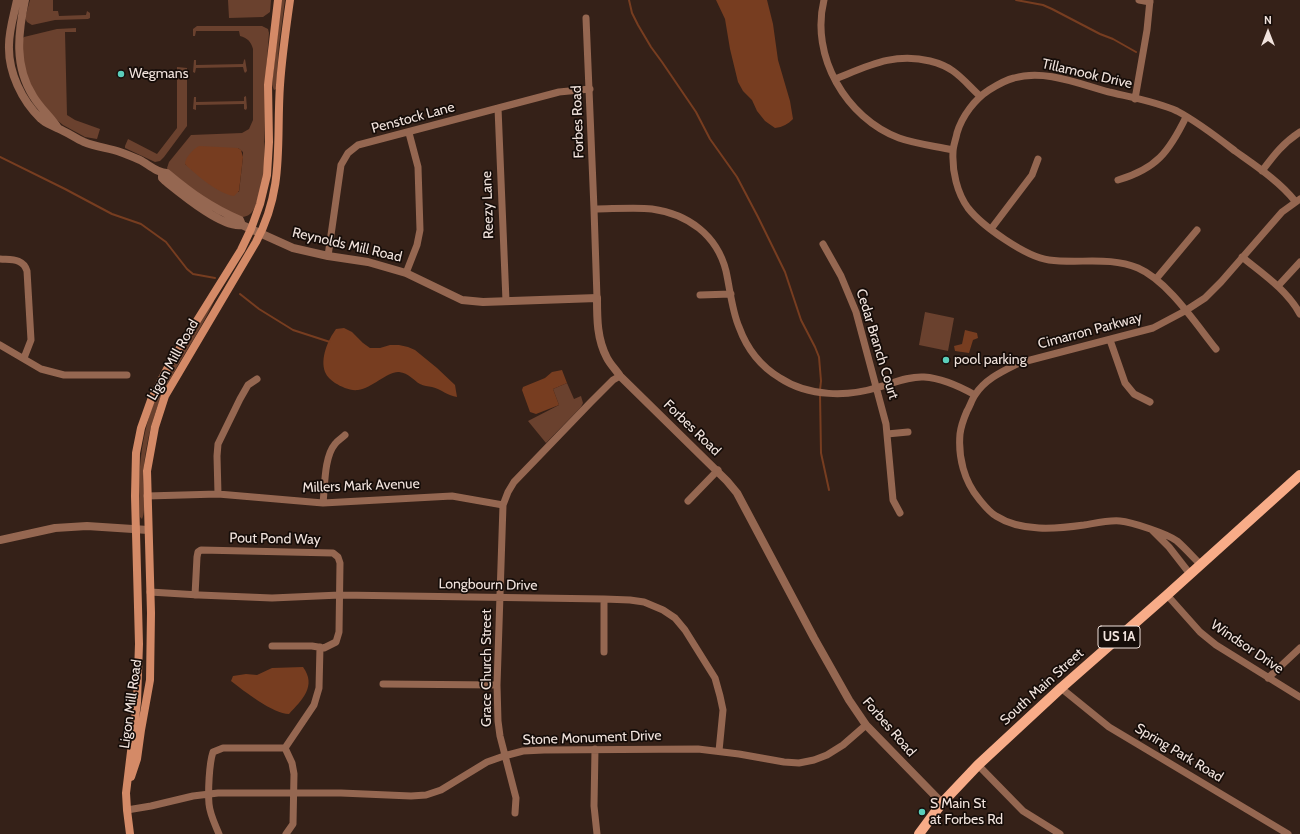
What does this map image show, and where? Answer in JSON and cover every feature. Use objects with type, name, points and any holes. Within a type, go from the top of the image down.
[{"type":"main road","name":"Ligon Mill Road","points":[[130,834],[126,793],[138,681],[139,644],[136,530],[136,453],[141,428],[151,400],[168,367],[241,250],[256,232],[260,204],[267,175],[269,142],[268,85],[278,0]]},
{"type":"main road","name":"Ligon Mill Road","points":[[126,793],[137,760],[150,680],[151,656],[147,471],[154,427],[165,396],[256,232],[272,200],[279,153],[280,86],[290,0]]},
{"type":"main road","name":"South Main Street","points":[[919,834],[942,803],[978,765],[1061,688],[1300,475]]},
{"type":"street","points":[[17,0],[10,31],[9,52],[14,77],[29,104],[41,119],[49,125],[58,128]]},
{"type":"street","points":[[25,0],[18,44],[27,86]]},
{"type":"street","points":[[824,0],[822,8],[824,50],[830,70],[851,105],[866,119],[899,138],[953,150]]},
{"type":"street","points":[[1135,98],[1147,30],[1150,1],[1139,0]]},
{"type":"street","name":"Forbes Road","points":[[586,18],[590,89],[597,327],[601,345],[607,359],[620,376],[718,470],[737,494],[834,675],[849,700],[866,725],[942,803]]},
{"type":"street","points":[[10,31],[13,38],[14,61],[22,78],[39,105],[58,128]]},
{"type":"street","points":[[835,79],[889,59],[919,59],[934,62],[948,68],[962,78],[980,96]]},
{"type":"street","name":"Tillamook Drive","points":[[1216,349],[1156,279],[1138,268],[1107,260],[1048,260],[1034,256],[1021,250],[980,221],[968,208],[961,196],[954,170],[953,150],[958,130],[966,114],[980,96],[999,84],[1013,78],[1033,75],[1062,79],[1135,98],[1170,109],[1186,117],[1197,123],[1262,170],[1298,200]]},
{"type":"street","name":"Penstock Lane","points":[[328,256],[341,165],[348,153],[358,145],[559,92],[590,89]]},
{"type":"street","name":"Reezy Lane","points":[[498,108],[506,301]]},
{"type":"street","points":[[1118,180],[1138,173],[1156,162],[1174,140],[1186,117]]},
{"type":"street","name":"Reynolds Mill Road","points":[[58,128],[86,143],[120,152],[139,160],[162,173],[162,178],[165,181],[194,204],[222,220],[237,226],[242,225],[293,248],[328,256],[368,262],[406,273],[462,300],[483,302],[597,298]]},
{"type":"street","points":[[406,273],[417,245],[420,230],[418,167],[410,132]]},
{"type":"street","points":[[1262,170],[1279,148],[1300,132]]},
{"type":"street","points":[[992,229],[1032,176],[1038,159]]},
{"type":"street","name":"Cimarron Parkway","points":[[1200,564],[1176,540],[1165,534],[1135,524],[1120,521],[1042,529],[1010,522],[996,516],[969,486],[963,468],[959,448],[961,429],[975,395],[986,383],[1000,372],[1019,364],[1152,328],[1185,311],[1205,298],[1221,282],[1282,212],[1298,200]]},
{"type":"street","points":[[594,210],[651,209],[672,213],[695,225],[711,239],[721,254],[738,326],[748,346],[761,364],[781,379],[799,387],[823,393],[849,394],[877,388],[910,378],[923,377],[936,379],[961,387],[975,395]]},
{"type":"street","points":[[1156,279],[1197,230]]},
{"type":"street","name":"Cedar Branch Court","points":[[823,244],[840,276],[856,312],[886,424],[893,500],[900,513]]},
{"type":"street","points":[[1242,257],[1278,286],[1294,303],[1300,314]]},
{"type":"street","points":[[0,259],[16,260],[21,262],[25,265],[27,270],[31,340],[24,358]]},
{"type":"street","points":[[1278,286],[1300,262]]},
{"type":"street","points":[[700,295],[731,294]]},
{"type":"street","points":[[1110,340],[1126,383],[1134,394],[1150,402]]},
{"type":"street","points":[[0,345],[41,369],[64,375],[127,375]]},
{"type":"street","name":"Grace Church Street","points":[[515,813],[516,798],[504,756],[498,721],[503,505],[514,482],[613,380],[620,376]]},
{"type":"street","points":[[218,494],[218,444],[248,385],[257,379]]},
{"type":"street","points":[[887,434],[908,432]]},
{"type":"street","points":[[323,503],[326,469],[330,452],[335,443],[345,435]]},
{"type":"street","points":[[688,501],[718,470]]},
{"type":"street","name":"Millers Mark Avenue","points":[[147,496],[218,494],[323,503],[452,496],[503,505]]},
{"type":"street","points":[[0,540],[55,528],[87,526],[148,530]]},
{"type":"street","name":"Cimarron Parkway","points":[[1152,530],[1169,547],[1190,574]]},
{"type":"street","name":"Pout Pond Way","points":[[195,595],[197,557],[198,552],[201,550],[334,553],[338,557],[340,563],[339,632],[336,642],[324,648],[312,646],[272,646]]},
{"type":"street","name":"Longbourn Drive","points":[[150,592],[272,598],[340,596],[604,599],[644,602],[663,610],[675,618],[686,630],[715,678],[723,710],[719,751]]},
{"type":"street","name":"Windsor Drive","points":[[1167,595],[1200,632],[1210,640],[1300,697]]},
{"type":"street","points":[[604,599],[604,652]]},
{"type":"street","points":[[285,748],[314,705],[319,688],[320,647]]},
{"type":"street","points":[[1268,678],[1300,648]]},
{"type":"street","points":[[383,684],[498,685]]},
{"type":"street","name":"Spring Park Road","points":[[1061,688],[1109,727],[1288,834]]},
{"type":"street","name":"Stone Monument Drive","points":[[127,810],[209,794],[293,792],[411,796],[426,795],[441,790],[487,762],[523,751],[698,749],[799,763],[814,760],[827,755],[843,745],[866,725]]},
{"type":"street","points":[[219,834],[209,804],[211,759],[213,752],[223,748],[285,748]]},
{"type":"street","points":[[285,748],[292,763],[294,774],[293,824],[286,834]]},
{"type":"street","points":[[595,749],[594,806],[597,834]]},
{"type":"street","points":[[978,765],[1023,811],[1060,834]]},
{"type":"shaded area","points":[[30,0],[53,0],[53,11],[58,11],[59,16],[86,15],[87,11],[90,13],[90,18],[55,20],[32,25],[27,22],[25,18]]},
{"type":"shaded area","points":[[228,0],[271,0],[270,12],[263,17],[229,18]]},
{"type":"shaded area","points":[[281,0],[285,0],[279,45],[276,89],[274,90],[272,85]]},
{"type":"shaded area","points":[[716,0],[767,0],[773,24],[778,60],[790,101],[793,119],[785,125],[775,128],[765,121],[757,111],[752,100],[743,91],[738,82],[725,19]]},
{"type":"shaded area","points":[[197,26],[262,26],[268,29],[269,33],[265,85],[264,168],[256,203],[251,213],[246,216],[241,217],[233,215],[214,205],[168,171],[167,168],[169,162],[191,135],[242,133],[249,129],[253,120],[253,49],[250,42],[240,36],[239,31],[196,31],[195,36],[193,36],[193,29]],"holes":[[[238,148],[243,152],[239,192],[212,185],[185,164]]]},
{"type":"shaded area","points":[[76,28],[76,32],[65,32],[67,115],[75,120],[100,129],[97,139],[85,137],[63,125],[53,117],[38,101],[24,70],[22,39],[24,37],[57,29]]},
{"type":"shaded area","points":[[245,59],[247,71],[245,73],[243,67],[196,68],[195,73],[193,72],[194,60],[196,60],[196,65],[243,64]]},
{"type":"shaded area","points":[[177,67],[187,68],[187,126],[164,157],[160,161],[155,162],[125,148],[125,146],[128,139],[157,154],[177,128]]},
{"type":"shaded area","points":[[246,96],[246,110],[244,109],[244,104],[196,105],[196,110],[193,109],[194,97],[196,97],[196,102],[244,101],[244,97]]},
{"type":"shaded area","points":[[199,146],[238,148],[241,150],[243,157],[239,191],[234,196],[228,195],[215,188],[185,164],[186,159],[194,149]]},
{"type":"shaded area","points":[[213,300],[214,301],[207,316],[166,387],[154,417],[148,438],[144,467],[144,510],[142,519],[140,517],[139,500],[140,467],[149,417],[161,386]]},
{"type":"shaded area","points":[[925,312],[954,318],[948,351],[919,345]]},
{"type":"shaded area","points":[[344,328],[352,332],[370,348],[399,345],[415,350],[455,385],[457,397],[435,388],[422,385],[408,375],[399,372],[390,374],[363,389],[358,390],[349,389],[335,383],[325,372],[323,361],[330,338],[336,329]]},
{"type":"shaded area","points":[[965,330],[977,333],[978,338],[973,340],[969,353],[955,351],[954,346],[962,344]]},
{"type":"shaded area","points":[[562,370],[567,383],[553,389],[559,405],[536,414],[530,412],[522,390],[523,387],[545,378],[552,372]]},
{"type":"shaded area","points":[[567,383],[574,399],[581,396],[583,403],[581,407],[546,443],[528,421],[559,405],[553,389]]},
{"type":"shaded area","points":[[303,667],[309,680],[308,687],[303,698],[289,714],[282,713],[267,706],[231,681],[233,676],[246,674],[257,675],[272,668]]},
{"type":"waterway","points":[[629,0],[632,13],[651,47],[696,112],[710,139],[737,177],[785,272],[801,320],[819,357],[821,381],[820,390]]},
{"type":"waterway","points":[[1016,0],[1043,5],[1113,39],[1136,52]]},
{"type":"waterway","points":[[0,157],[112,214],[141,224],[166,242],[187,269],[193,274],[215,278]]},
{"type":"waterway","points":[[240,294],[259,309],[293,330],[330,342]]},
{"type":"waterway","points":[[820,394],[821,453],[829,490]]},
{"type":"place","name":"Wegmans","points":[[121,74]]},
{"type":"place","name":"pool parking","points":[[946,360]]},
{"type":"place","name":"S Main St at Forbes Rd","points":[[922,812]]}]
